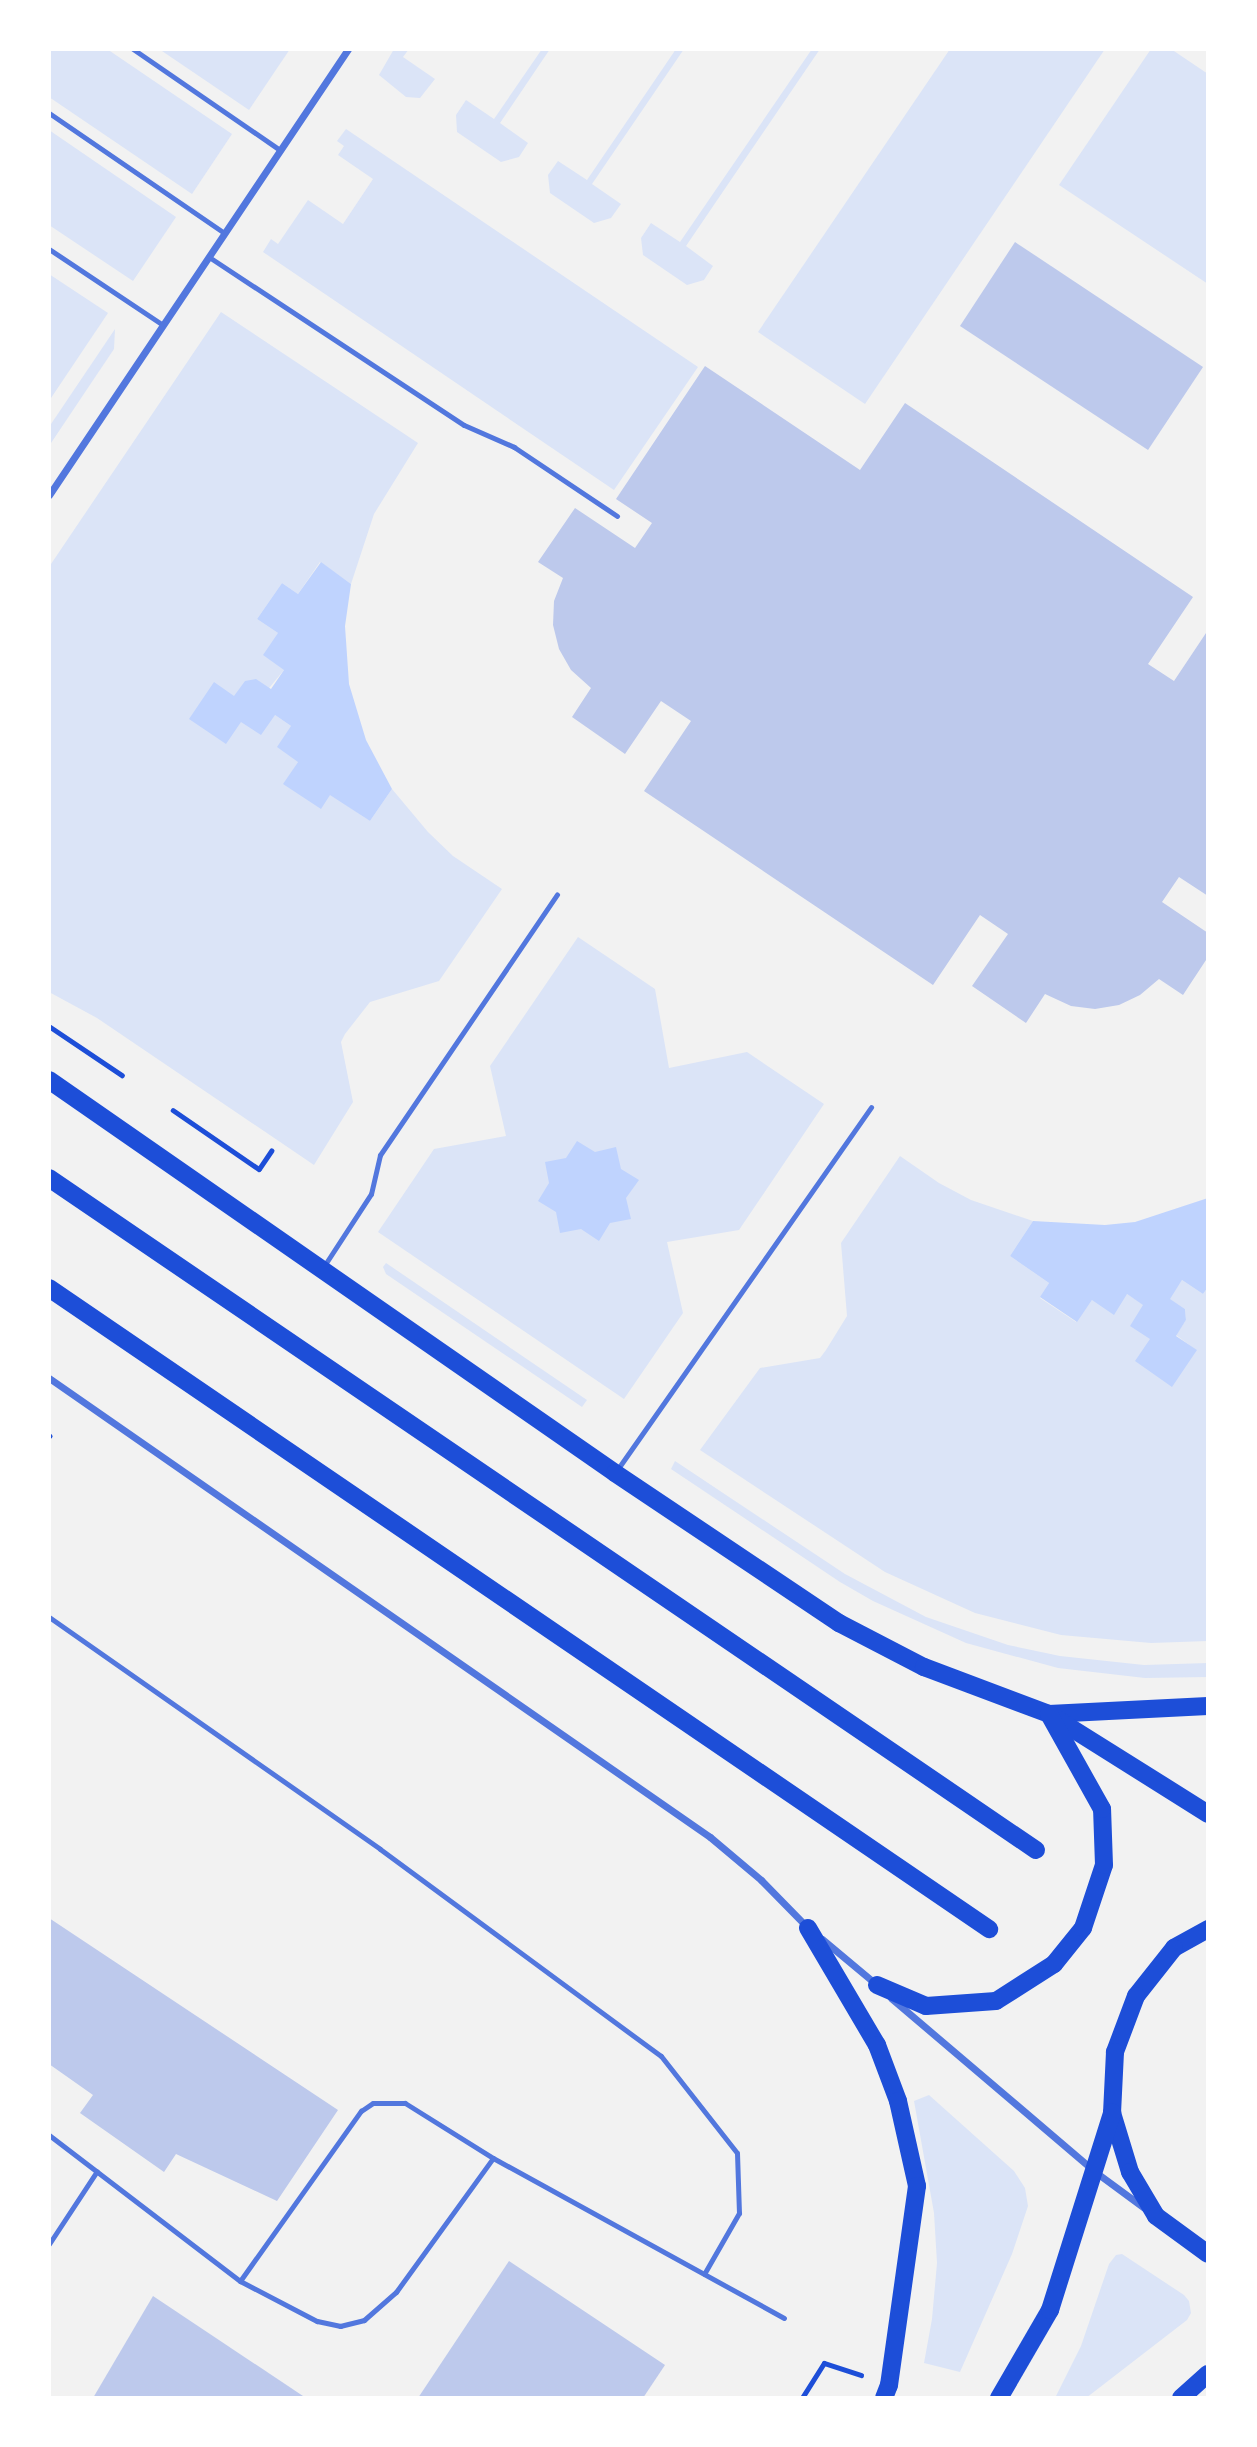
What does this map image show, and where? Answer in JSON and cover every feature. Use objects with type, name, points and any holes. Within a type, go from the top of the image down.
[{"type":"main road","points":[[49,1080],[615,1472],[839,1623],[924,1667],[1049,1714],[1208,1814]]},
{"type":"main road","points":[[49,1178],[1036,1850]]},
{"type":"main road","points":[[49,1288],[989,1929]]},
{"type":"main road","points":[[1049,1714],[1208,1706]]},
{"type":"main road","points":[[877,1985],[926,2006],[996,2001],[1054,1964],[1083,1928],[1104,1865],[1102,1809],[1049,1714]]},
{"type":"main road","points":[[808,1928],[877,2045],[898,2101],[917,2186],[887,2391]]},
{"type":"main road","points":[[999,2398],[1050,2310],[1112,2113],[1115,2052],[1136,1996],[1174,1948],[1208,1929]]},
{"type":"main road","points":[[1112,2113],[1130,2172],[1156,2216],[1208,2254]]},
{"type":"main road","points":[[1181,2398],[1208,2374]]},
{"type":"street","points":[[49,495],[348,49]]},
{"type":"street","points":[[49,1378],[710,1837],[761,1880],[808,1928],[1094,2171],[1156,2216]]},
{"type":"lane","points":[[133,49],[280,150]]},
{"type":"lane","points":[[49,113],[224,233]]},
{"type":"lane","points":[[49,249],[163,325]]},
{"type":"lane","points":[[209,257],[464,425],[514,447],[617,516]]},
{"type":"lane","points":[[322,1269],[371,1194],[380,1156],[557,895]]},
{"type":"lane","points":[[615,1472],[871,1107]]},
{"type":"lane","points":[[49,1617],[380,1849],[661,2056],[737,2153],[739,2213],[704,2274]]},
{"type":"lane","points":[[240,2281],[361,2111],[373,2103],[405,2103],[493,2158],[784,2318]]},
{"type":"lane","points":[[49,2135],[240,2281],[317,2321],[340,2326],[364,2320],[396,2292],[493,2158]]},
{"type":"lane","points":[[49,2244],[97,2171]]},
{"type":"path","points":[[49,1026],[121,1075]]},
{"type":"path","points":[[173,1110],[259,1168],[271,1151]]},
{"type":"path","points":[[803,2398],[824,2363],[887,2391]]},
{"type":"shaded area","points":[[49,49],[107,49],[232,134],[192,194],[49,97]]},
{"type":"shaded area","points":[[159,49],[290,49],[249,110]]},
{"type":"shaded area","points":[[394,49],[409,49],[403,57],[435,79],[420,98],[406,97],[379,75]]},
{"type":"shaded area","points":[[542,49],[550,49],[500,123],[528,143],[519,157],[501,162],[457,132],[456,115],[466,100],[494,119]]},
{"type":"shaded area","points":[[676,49],[684,49],[592,184],[621,204],[611,218],[594,223],[550,193],[548,175],[558,161],[587,180]]},
{"type":"shaded area","points":[[812,49],[820,49],[686,246],[713,266],[704,280],[687,285],[643,255],[641,238],[651,223],[680,242]]},
{"type":"shaded area","points":[[950,49],[1105,49],[865,404],[758,332]]},
{"type":"shaded area","points":[[1151,49],[1171,49],[1208,74],[1208,284],[1059,185]]},
{"type":"shaded area","points":[[346,129],[698,367],[614,490],[263,252],[271,239],[278,244],[308,200],[343,224],[373,179],[338,155],[344,146],[337,141]]},
{"type":"shaded area","points":[[49,130],[176,217],[133,281],[49,225]]},
{"type":"shaded area","points":[[49,274],[108,313],[49,401]]},
{"type":"shaded area","points":[[221,312],[418,443],[374,514],[351,584],[320,562],[298,594],[282,583],[257,619],[278,633],[284,670],[241,722],[275,715],[291,726],[298,762],[284,784],[330,794],[370,821],[392,789],[428,832],[453,856],[502,889],[439,981],[370,1002],[345,1034],[341,1042],[353,1102],[314,1165],[97,1018],[49,992],[49,567]]},
{"type":"shaded area","points":[[115,329],[114,349],[49,446],[49,427]]},
{"type":"shaded area","points":[[578,937],[655,989],[669,1068],[747,1052],[824,1104],[739,1230],[667,1242],[683,1313],[624,1399],[378,1232],[434,1149],[506,1136],[490,1066]]},
{"type":"shaded area","points":[[900,1156],[939,1183],[971,1200],[1033,1221],[1010,1256],[1049,1283],[1040,1298],[1076,1322],[1092,1300],[1127,1294],[1144,1305],[1150,1339],[1172,1386],[1196,1350],[1176,1335],[1186,1320],[1185,1309],[1169,1299],[1182,1280],[1203,1294],[1208,1287],[1208,1641],[1151,1643],[1061,1635],[975,1613],[885,1572],[700,1450],[760,1368],[820,1358],[826,1350],[847,1316],[841,1243]]},
{"type":"shaded area","points":[[386,1263],[587,1400],[582,1407],[386,1274],[383,1267]]},
{"type":"shaded area","points":[[675,1461],[845,1574],[926,1617],[1008,1645],[1060,1656],[1144,1665],[1208,1663],[1208,1677],[1145,1678],[1058,1668],[966,1643],[873,1601],[840,1582],[671,1469]]},
{"type":"shaded area","points":[[929,2095],[1014,2171],[1025,2188],[1028,2206],[1012,2254],[960,2372],[924,2363],[932,2319],[937,2263],[934,2213],[914,2101]]},
{"type":"shaded area","points":[[1122,2254],[1184,2295],[1189,2301],[1191,2313],[1187,2320],[1086,2398],[1055,2398],[1081,2346],[1109,2264],[1116,2255]]},
{"type":"water","points":[[321,562],[351,584],[345,626],[349,684],[366,740],[392,789],[370,821],[330,795],[321,809],[283,784],[298,762],[277,747],[291,726],[275,715],[261,735],[241,722],[226,744],[189,719],[214,682],[234,696],[245,681],[256,679],[271,689],[284,670],[263,655],[278,633],[257,619],[282,583],[298,594]]},
{"type":"water","points":[[577,1141],[595,1152],[616,1147],[621,1169],[639,1180],[626,1198],[631,1219],[610,1223],[599,1241],[581,1229],[560,1233],[556,1212],[538,1201],[549,1183],[545,1162],[566,1158]]},
{"type":"water","points":[[1208,1198],[1208,1287],[1203,1294],[1182,1280],[1170,1299],[1185,1309],[1186,1320],[1176,1336],[1197,1350],[1172,1387],[1135,1361],[1150,1339],[1130,1326],[1143,1305],[1127,1294],[1114,1315],[1092,1300],[1077,1322],[1040,1297],[1049,1283],[1010,1256],[1033,1221],[1105,1225],[1135,1222]]},
{"type":"building","points":[[1015,242],[1203,367],[1148,450],[960,326]]},
{"type":"building","points":[[705,366],[860,470],[905,403],[1193,597],[1148,664],[1174,681],[1208,630],[1208,896],[1179,877],[1162,902],[1208,933],[1208,957],[1183,995],[1159,979],[1140,995],[1119,1005],[1095,1009],[1071,1006],[1045,994],[1026,1023],[972,986],[1008,934],[980,915],[933,985],[644,791],[691,721],[661,701],[625,754],[572,717],[591,688],[571,670],[559,649],[553,625],[554,601],[563,578],[538,562],[575,508],[635,548],[652,523],[616,499]]},
{"type":"building","points":[[49,1918],[338,2110],[277,2201],[176,2154],[164,2172],[80,2113],[93,2095],[49,2064]]},
{"type":"building","points":[[509,2261],[665,2365],[643,2398],[418,2398]]},
{"type":"building","points":[[153,2296],[306,2398],[93,2398]]}]
